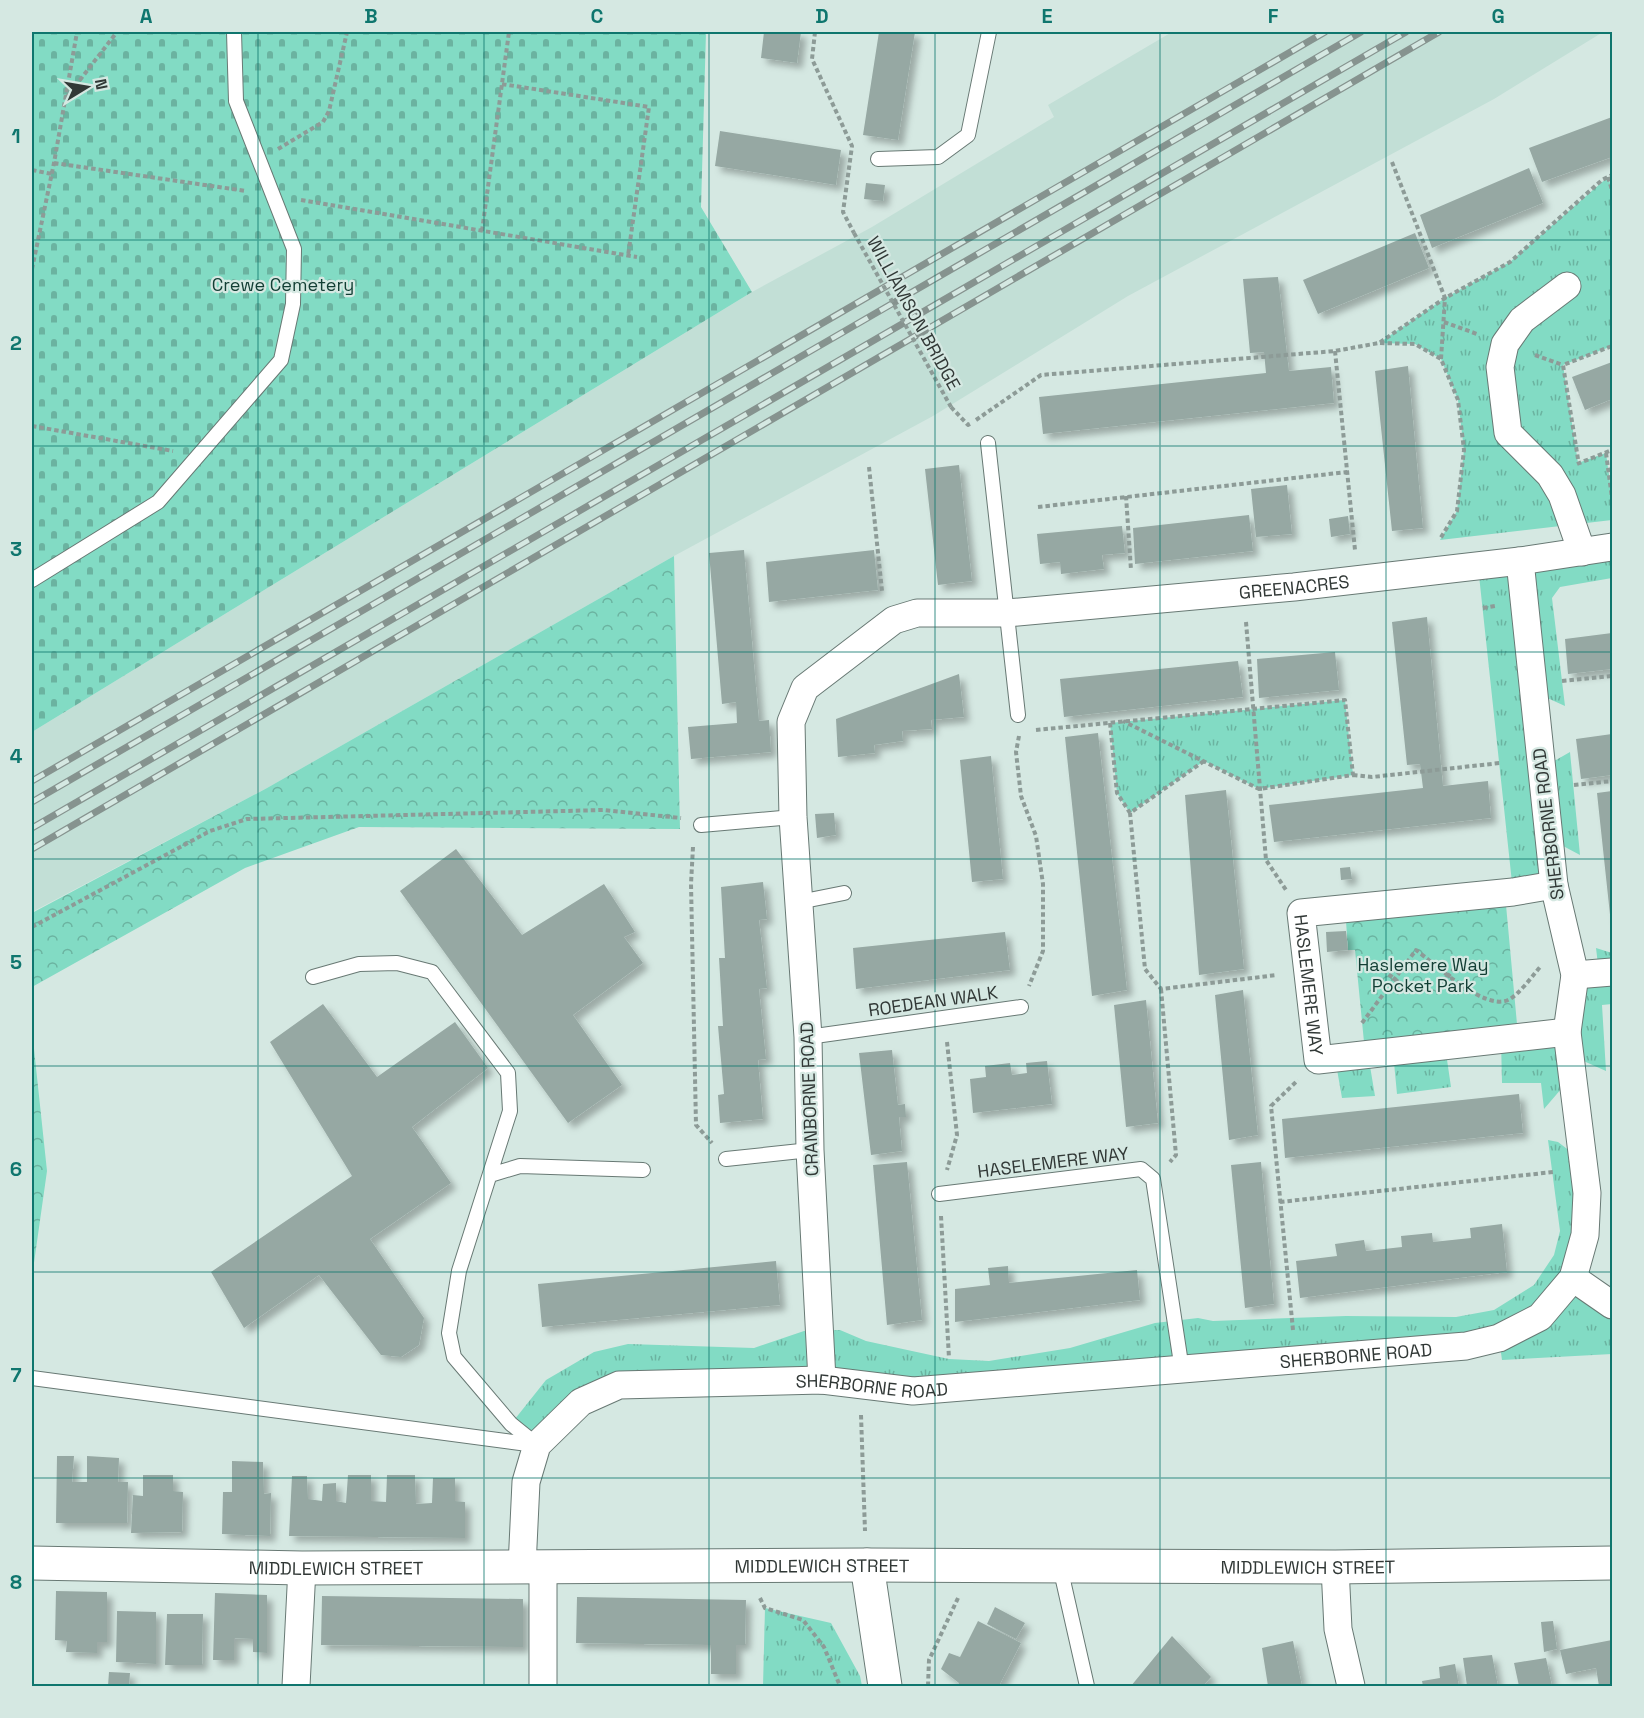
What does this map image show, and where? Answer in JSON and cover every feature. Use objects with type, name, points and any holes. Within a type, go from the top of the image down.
[{"type":"main road","name":"MIDDLEWICH STREET","points":[[32,1563],[302,1568],[867,1565],[1335,1566],[1612,1563]]},
{"type":"main road","points":[[867,1565],[885,1686]]},
{"type":"street","points":[[1567,286],[1522,320],[1505,344],[1500,367],[1508,433],[1568,492],[1582,552]]},
{"type":"street","name":"GREENACRES","points":[[793,817],[790,722],[806,688],[894,620],[917,613],[1006,613],[1244,591],[1520,561],[1612,547]]},
{"type":"street","name":"SHERBORNE ROAD","points":[[543,1686],[526,1482],[537,1445],[581,1402],[619,1385],[822,1380],[913,1391],[1466,1346],[1499,1338],[1540,1317],[1573,1278],[1585,1235],[1587,1194],[1567,1032],[1575,975],[1568,936],[1554,885],[1520,561]]},
{"type":"street","name":"CRANBORNE ROAD","points":[[793,817],[808,1037],[810,1150],[822,1380]]},
{"type":"street","name":"HASLEMERE WAY","points":[[1554,885],[1513,892],[1300,913],[1307,971],[1326,1059],[1567,1032]]},
{"type":"street","points":[[1575,975],[1612,972]]},
{"type":"street","points":[[1573,1278],[1612,1305]]},
{"type":"street","points":[[1335,1566],[1338,1629],[1351,1686]]},
{"type":"street","points":[[296,1686],[302,1568]]},
{"type":"lane","points":[[32,580],[158,502],[281,360],[293,304],[294,249],[236,101],[234,32]]},
{"type":"lane","points":[[878,159],[938,157],[968,135],[989,32]]},
{"type":"lane","points":[[988,443],[1018,715]]},
{"type":"lane","points":[[698,824],[793,817]]},
{"type":"lane","points":[[799,902],[844,893]]},
{"type":"lane","points":[[313,977],[358,964],[397,963],[432,972],[508,1073],[510,1111],[459,1271],[449,1333],[454,1357],[511,1424],[537,1445]]},
{"type":"lane","name":"ROEDEAN WALK","points":[[808,1037],[1021,1007]]},
{"type":"lane","points":[[726,1159],[810,1150]]},
{"type":"lane","points":[[490,1175],[519,1166],[643,1170]]},
{"type":"lane","name":"HASELEMERE WAY","points":[[939,1194],[1141,1169],[1153,1179]]},
{"type":"lane","points":[[1153,1179],[1182,1370]]},
{"type":"lane","points":[[32,1378],[537,1445]]},
{"type":"lane","points":[[1060,1567],[1087,1686]]},
{"type":"path","points":[[32,269],[52,174],[77,32]]},
{"type":"path","points":[[65,100],[117,32]]},
{"type":"path","points":[[260,160],[323,122],[329,111],[347,32]]},
{"type":"path","points":[[482,231],[509,32]]},
{"type":"path","name":"WILLIAMSON BRIDGE","points":[[815,32],[812,59],[852,146],[843,212],[951,407],[968,425],[1041,375],[1335,351]]},
{"type":"path","points":[[502,84],[650,107],[627,256]]},
{"type":"path","points":[[1392,162],[1445,298],[1441,359],[1458,400],[1464,450],[1457,511],[1440,540]]},
{"type":"path","points":[[54,163],[273,195],[637,257]]},
{"type":"path","points":[[32,170],[52,174]]},
{"type":"path","points":[[1379,343],[1445,298],[1510,262],[1602,180],[1610,176],[1612,190]]},
{"type":"path","points":[[1358,579],[1335,351],[1379,343],[1415,344],[1441,359]]},
{"type":"path","points":[[1578,463],[1563,365],[1612,346]]},
{"type":"path","points":[[32,426],[198,456]]},
{"type":"path","points":[[1606,453],[1612,498]]},
{"type":"path","points":[[869,467],[882,594],[894,620]]},
{"type":"path","points":[[1038,507],[1347,472]]},
{"type":"path","points":[[1125,496],[1134,601]]},
{"type":"path","points":[[1244,591],[1266,860],[1300,913]]},
{"type":"path","points":[[1562,681],[1612,676]]},
{"type":"path","points":[[1020,731],[1345,700],[1353,775]]},
{"type":"path","name":"ROEDEAN WALK","points":[[1018,715],[1020,731],[1016,752],[1021,796],[1036,836],[1043,884],[1043,951],[1021,1007]]},
{"type":"path","points":[[1123,721],[1259,789],[1353,775],[1372,777],[1500,764]]},
{"type":"path","points":[[1110,723],[1118,793],[1130,813],[1145,969],[1161,989],[1176,1155],[1153,1179]]},
{"type":"path","points":[[1130,813],[1204,761]]},
{"type":"path","points":[[1573,786],[1612,781]]},
{"type":"path","points":[[32,927],[210,831],[247,819],[603,810],[682,818],[698,824],[691,884],[696,1125],[726,1159]]},
{"type":"path","points":[[1296,1361],[1271,1106],[1326,1059],[1396,980],[1416,950],[1478,997],[1497,1002],[1508,1000],[1523,987],[1568,936]]},
{"type":"path","points":[[1438,989],[1462,959]]},
{"type":"path","points":[[1377,964],[1411,992]]},
{"type":"path","points":[[1161,989],[1307,971]]},
{"type":"path","points":[[1280,1202],[1553,1172]]},
{"type":"path","points":[[859,1385],[867,1565]]},
{"type":"path","points":[[745,1566],[765,1608],[803,1620],[824,1647],[840,1686]]},
{"type":"path","points":[[928,1686],[929,1660],[959,1597],[984,1566]]},
{"type":"shaded area","points":[[1172,32],[1603,32],[1494,99],[1128,296],[933,416],[674,556],[267,788],[32,912],[32,732],[752,292],[872,227],[1054,117],[1048,105]]},
{"type":"green space","name":"Crewe Cemetery","points":[[32,32],[706,32],[701,207],[752,292],[32,732]]},
{"type":"green space","points":[[1608,177],[1612,190],[1612,346],[1563,365],[1578,463],[1606,453],[1612,498],[1612,520],[1440,540],[1457,511],[1464,450],[1458,400],[1441,359],[1415,344],[1379,343],[1445,298],[1510,262]]},
{"type":"green space","points":[[1612,547],[1612,578],[1560,587],[1552,598],[1565,706],[1534,692],[1542,768],[1570,752],[1580,855],[1550,839],[1554,885],[1513,892],[1478,566]]},
{"type":"green space","points":[[674,556],[680,829],[359,827],[245,868],[32,987],[32,913],[267,788]]},
{"type":"green space","points":[[1345,700],[1353,775],[1259,789],[1204,761],[1130,813],[1117,793],[1110,723]]},
{"type":"green space","name":"Haslemere Way Pocket Park","points":[[1506,905],[1517,1024],[1364,1042],[1355,950],[1348,950],[1346,921]]},
{"type":"green space","points":[[1596,948],[1612,953],[1612,1004],[1602,1005],[1606,1071],[1570,1055],[1562,1088],[1544,1109],[1541,1083],[1502,1083],[1501,1040],[1567,1032],[1575,975],[1599,973]]},
{"type":"green space","points":[[32,1030],[47,1171],[32,1277]]},
{"type":"green space","points":[[1445,1046],[1451,1087],[1397,1094],[1393,1052]]},
{"type":"green space","points":[[1368,1054],[1375,1096],[1342,1098],[1335,1058]]},
{"type":"green space","points":[[1548,1140],[1558,1142],[1583,1161],[1573,1278],[1612,1305],[1612,1354],[1502,1360],[1499,1339],[913,1391],[619,1385],[537,1445],[511,1424],[546,1380],[594,1352],[628,1344],[754,1348],[804,1331],[840,1330],[866,1341],[949,1359],[989,1361],[1070,1348],[1155,1323],[1198,1318],[1213,1321],[1346,1316],[1456,1317],[1494,1310],[1534,1285],[1554,1255],[1560,1231]]},
{"type":"green space","points":[[765,1608],[831,1623],[860,1676],[862,1686],[763,1686]]},
{"type":"building","points":[[764,32],[801,32],[797,63],[761,58]]},
{"type":"building","points":[[879,32],[915,32],[898,140],[863,135]]},
{"type":"building","points":[[1612,117],[1612,157],[1542,182],[1529,148]]},
{"type":"building","points":[[720,131],[841,150],[836,185],[715,166]]},
{"type":"building","points":[[1529,168],[1543,203],[1432,248],[1420,215]]},
{"type":"building","points":[[866,183],[885,185],[883,201],[864,199]]},
{"type":"building","points":[[1415,233],[1429,268],[1318,314],[1303,280]]},
{"type":"building","points":[[1278,277],[1289,371],[1331,367],[1334,403],[1043,434],[1039,397],[1266,373],[1264,352],[1250,353],[1243,279]]},
{"type":"building","points":[[1612,362],[1612,399],[1585,410],[1572,377]]},
{"type":"building","points":[[1408,366],[1423,528],[1392,531],[1375,371]]},
{"type":"building","points":[[959,465],[972,581],[938,585],[925,469]]},
{"type":"building","points":[[1287,485],[1292,534],[1256,537],[1251,489]]},
{"type":"building","points":[[1249,515],[1253,551],[1135,564],[1133,528]]},
{"type":"building","points":[[1348,516],[1350,534],[1331,537],[1329,519]]},
{"type":"building","points":[[1122,526],[1125,553],[1102,555],[1104,569],[1061,574],[1060,562],[1040,564],[1037,534]]},
{"type":"building","points":[[744,550],[759,721],[769,720],[771,752],[691,759],[688,727],[737,723],[736,702],[722,704],[709,553]]},
{"type":"building","points":[[874,550],[878,590],[769,602],[766,562]]},
{"type":"building","points":[[1427,617],[1443,786],[1488,781],[1491,818],[1274,842],[1269,805],[1423,788],[1420,764],[1407,765],[1392,622]]},
{"type":"building","points":[[1612,633],[1612,669],[1568,674],[1565,639]]},
{"type":"building","points":[[1335,652],[1339,690],[1259,698],[1257,659]]},
{"type":"building","points":[[1238,661],[1243,697],[1064,717],[1060,679]]},
{"type":"building","points":[[959,674],[964,717],[931,720],[932,729],[902,731],[903,741],[874,745],[875,753],[838,757],[836,719]]},
{"type":"building","points":[[1098,733],[1127,990],[1092,996],[1065,737]]},
{"type":"building","points":[[1612,734],[1612,775],[1581,779],[1576,739]]},
{"type":"building","points":[[991,756],[1003,879],[972,882],[960,760]]},
{"type":"building","points":[[1226,790],[1244,969],[1199,975],[1185,795]]},
{"type":"building","points":[[1612,791],[1612,924],[1611,924],[1597,793]]},
{"type":"building","points":[[834,813],[836,835],[817,838],[815,814]]},
{"type":"building","points":[[456,849],[522,935],[604,884],[635,932],[624,937],[643,963],[573,1015],[622,1085],[568,1123],[400,891]]},
{"type":"building","points":[[1350,867],[1352,879],[1341,880],[1340,868]]},
{"type":"building","points":[[763,882],[767,919],[759,920],[767,988],[759,989],[766,1059],[758,1060],[763,1119],[720,1123],[718,1095],[724,1094],[718,1026],[723,1026],[719,958],[725,958],[721,887]]},
{"type":"building","points":[[1346,931],[1348,950],[1327,952],[1326,932]]},
{"type":"building","points":[[1005,932],[1010,970],[856,989],[853,948]]},
{"type":"building","points":[[1243,990],[1258,1135],[1229,1140],[1215,995]]},
{"type":"building","points":[[1146,1000],[1158,1123],[1126,1127],[1114,1005]]},
{"type":"building","points":[[323,1004],[377,1077],[455,1022],[488,1068],[412,1127],[451,1183],[370,1239],[424,1318],[419,1345],[401,1357],[381,1355],[319,1275],[244,1328],[211,1272],[352,1176],[270,1042]]},
{"type":"building","points":[[892,1050],[898,1105],[905,1104],[906,1117],[899,1117],[902,1151],[871,1155],[859,1053]]},
{"type":"building","points":[[1047,1061],[1052,1104],[973,1113],[970,1079],[986,1077],[985,1066],[1010,1063],[1012,1075],[1027,1073],[1026,1063]]},
{"type":"building","points":[[1519,1094],[1523,1133],[1285,1158],[1282,1119]]},
{"type":"building","points":[[907,1162],[922,1320],[887,1325],[873,1165]]},
{"type":"building","points":[[1261,1162],[1274,1304],[1245,1308],[1231,1165]]},
{"type":"building","points":[[1502,1224],[1507,1272],[1300,1298],[1296,1261],[1337,1256],[1335,1244],[1364,1240],[1366,1251],[1402,1247],[1401,1236],[1432,1233],[1433,1242],[1471,1238],[1470,1228]]},
{"type":"building","points":[[776,1261],[780,1305],[542,1327],[538,1284]]},
{"type":"building","points":[[1008,1266],[1009,1283],[1137,1270],[1140,1300],[955,1322],[955,1289],[990,1285],[988,1268]]},
{"type":"building","points":[[57,1456],[74,1456],[72,1482],[87,1482],[87,1456],[119,1458],[118,1482],[128,1482],[127,1523],[56,1523]]},
{"type":"building","points":[[232,1461],[263,1462],[264,1494],[271,1493],[270,1536],[222,1534],[223,1492],[232,1492]]},
{"type":"building","points":[[143,1475],[173,1475],[173,1491],[183,1492],[182,1532],[131,1533],[133,1495],[143,1496]]},
{"type":"building","points":[[348,1475],[371,1475],[371,1501],[386,1502],[387,1475],[415,1475],[416,1504],[432,1503],[433,1478],[455,1478],[455,1501],[465,1502],[465,1538],[289,1536],[292,1476],[307,1476],[308,1499],[322,1501],[323,1484],[336,1483],[336,1501],[346,1503]]},
{"type":"building","points":[[56,1591],[107,1592],[107,1642],[97,1642],[97,1653],[66,1652],[67,1641],[55,1640]]},
{"type":"building","points":[[215,1593],[267,1595],[267,1653],[253,1652],[253,1639],[234,1638],[234,1660],[213,1660]]},
{"type":"building","points":[[322,1596],[523,1599],[523,1647],[321,1645]]},
{"type":"building","points":[[577,1597],[746,1600],[745,1645],[736,1645],[736,1674],[711,1674],[711,1645],[576,1643]]},
{"type":"building","points":[[995,1607],[1025,1623],[1016,1639],[987,1624]]},
{"type":"building","points":[[117,1611],[156,1612],[156,1664],[116,1662]]},
{"type":"building","points":[[167,1614],[203,1614],[202,1665],[165,1665]]},
{"type":"building","points":[[978,1621],[1021,1643],[999,1686],[959,1686],[959,1683],[941,1669],[949,1653],[960,1657]]},
{"type":"building","points":[[1553,1621],[1557,1649],[1544,1652],[1541,1622]]},
{"type":"building","points":[[1172,1636],[1211,1677],[1203,1686],[1131,1686]]},
{"type":"building","points":[[1612,1640],[1612,1686],[1599,1686],[1596,1668],[1566,1674],[1560,1650]]},
{"type":"building","points":[[1293,1641],[1302,1686],[1268,1686],[1262,1648]]},
{"type":"building","points":[[1492,1655],[1498,1686],[1467,1686],[1463,1658]]},
{"type":"building","points":[[1546,1658],[1552,1686],[1519,1686],[1514,1663]]},
{"type":"building","points":[[1455,1664],[1459,1686],[1423,1686],[1422,1681],[1440,1678],[1439,1667]]},
{"type":"building","points":[[109,1672],[130,1673],[129,1686],[108,1686]]},
{"type":"railway","points":[[32,781],[1325,32]]},
{"type":"railway","points":[[32,802],[1361,32]]},
{"type":"railway","points":[[32,828],[1406,32]]},
{"type":"railway","points":[[32,849],[1439,32]]}]
